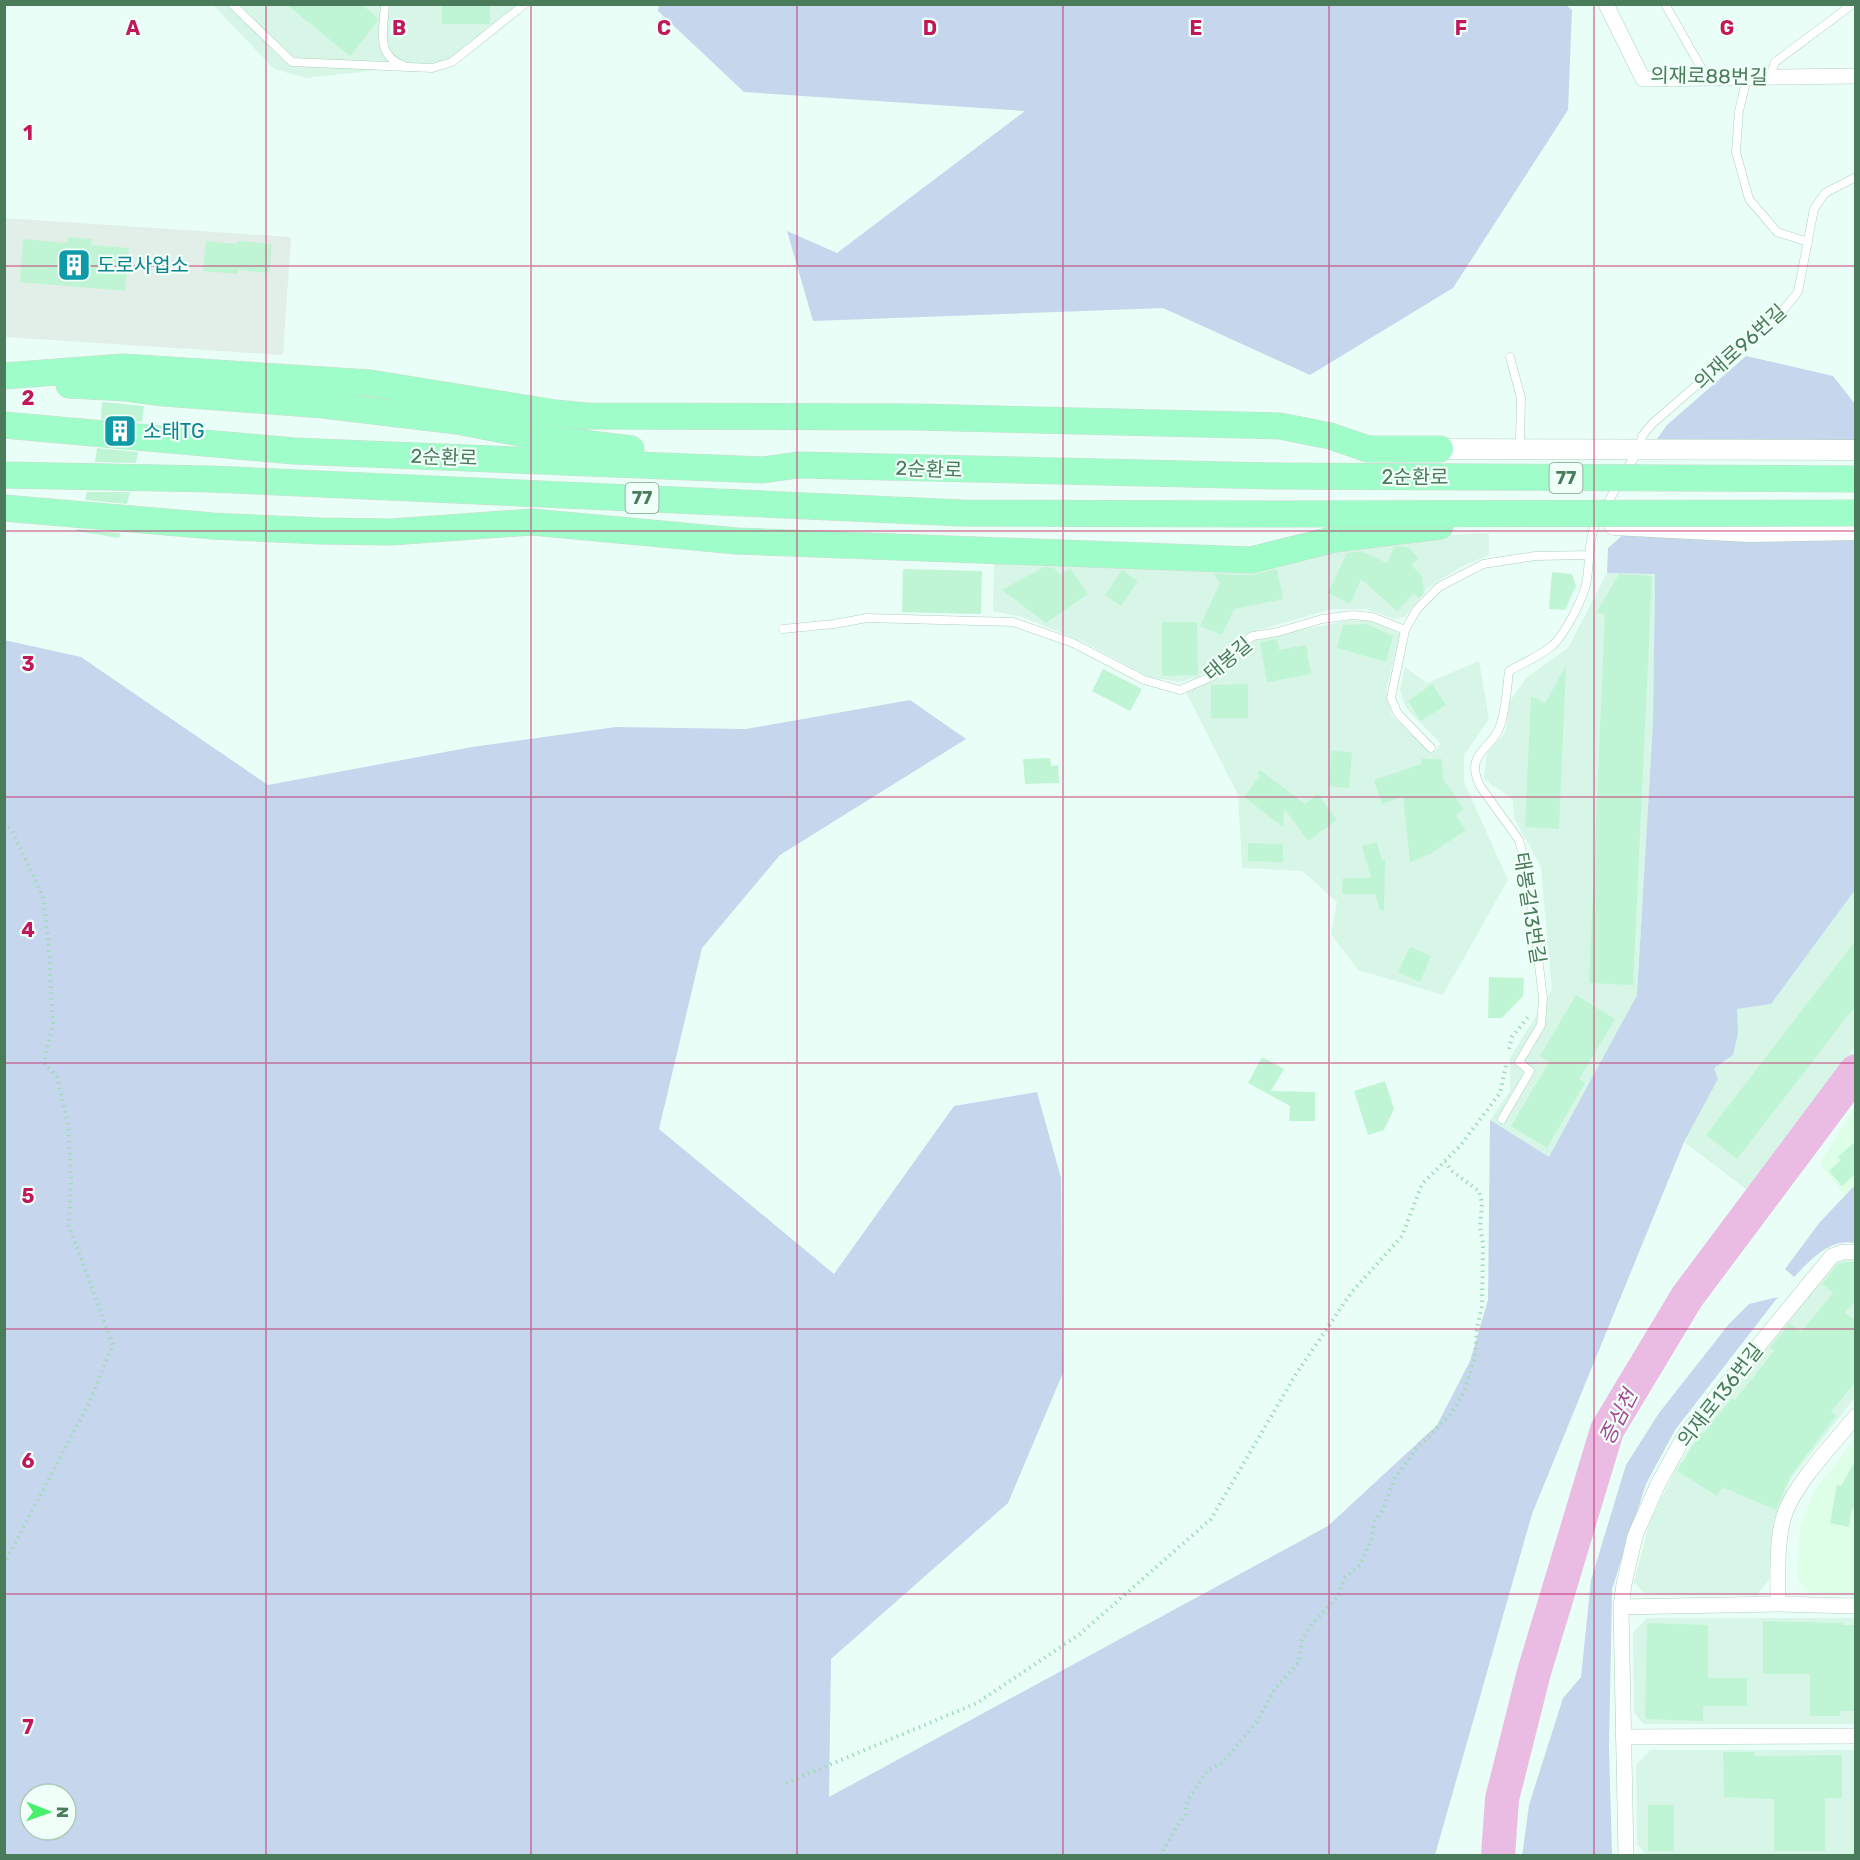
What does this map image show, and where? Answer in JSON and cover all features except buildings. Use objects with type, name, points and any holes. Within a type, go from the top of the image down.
[{"type":"highway","points":[[4,378],[123,367],[370,383],[585,416],[916,417],[1280,426],[1330,436],[1368,448],[1440,449]]},
{"type":"highway","name":"77","points":[[4,378],[323,405],[457,421],[551,439],[606,446],[766,455],[798,465]]},
{"type":"highway","name":"2순환로","points":[[4,425],[294,451],[763,470],[798,465],[1276,476],[1856,480]]},
{"type":"highway","name":"2순환로","points":[[4,475],[221,479],[962,513],[1856,513]]},
{"type":"highway","points":[[4,508],[213,526],[321,531],[392,532],[532,522],[737,541],[1251,560],[1335,539],[1440,526]]},
{"type":"street","name":"의재로88번길","points":[[1606,4],[1643,79],[1856,76]]},
{"type":"street","points":[[1440,449],[1636,443],[1856,450]]},
{"type":"street","points":[[1440,526],[1595,524],[1749,531],[1856,530]]},
{"type":"street","name":"의재로136번길","points":[[1626,1856],[1621,1607],[1635,1536],[1658,1484],[1685,1435],[1832,1256],[1843,1252],[1856,1252]]},
{"type":"street","points":[[1778,1604],[1780,1539],[1785,1513],[1800,1486],[1856,1416]]},
{"type":"street","points":[[1621,1607],[1778,1604],[1856,1606]]},
{"type":"street","points":[[1623,1737],[1856,1736]]},
{"type":"lane","points":[[232,4],[292,62],[409,68],[432,68],[452,62],[525,4]]},
{"type":"lane","points":[[385,4],[384,51],[391,61],[409,68]]},
{"type":"lane","points":[[1665,4],[1707,79]]},
{"type":"lane","points":[[1769,78],[1775,62],[1853,4]]},
{"type":"lane","points":[[1747,78],[1739,111],[1736,152],[1749,199],[1777,232],[1808,242]]},
{"type":"lane","name":"의재로96번길","points":[[1595,524],[1636,443],[1652,424],[1784,309],[1798,292],[1814,210],[1825,193],[1856,177]]},
{"type":"lane","points":[[1510,357],[1521,398],[1520,440]]},
{"type":"lane","points":[[1487,440],[1542,440]]},
{"type":"lane","points":[[1431,748],[1398,714],[1391,698],[1405,630],[1417,609],[1439,587],[1483,564],[1535,556],[1589,555],[1595,524]]},
{"type":"lane","name":"태봉길13번길","points":[[1502,1119],[1530,1071],[1519,1062],[1541,1025],[1543,998],[1528,876],[1519,840],[1480,786],[1476,777],[1476,766],[1479,752],[1496,735],[1501,725],[1509,671],[1553,645],[1570,622],[1587,581],[1589,555]]},
{"type":"lane","name":"태봉길","points":[[783,629],[867,618],[1013,622],[1073,643],[1144,680],[1180,690],[1212,676],[1239,645],[1253,636],[1278,632],[1322,619],[1352,615],[1372,617],[1405,630]]},
{"type":"path","points":[[4,823],[12,831],[43,896],[53,1023],[44,1063],[57,1077],[68,1124],[71,1178],[69,1226],[113,1345],[88,1405],[4,1564]]},
{"type":"path","points":[[786,1783],[977,1703],[1080,1634],[1211,1520],[1296,1374],[1351,1293],[1402,1236],[1422,1184],[1460,1146],[1500,1093],[1512,1037],[1543,998]]},
{"type":"path","points":[[1160,1856],[1185,1816],[1187,1801],[1208,1770],[1222,1763],[1258,1720],[1275,1689],[1299,1662],[1302,1640],[1312,1624],[1338,1597],[1344,1578],[1360,1565],[1371,1538],[1375,1520],[1382,1511],[1395,1478],[1417,1448],[1451,1414],[1464,1392],[1475,1357],[1476,1328],[1482,1306],[1483,1243],[1480,1227],[1482,1203],[1479,1191],[1453,1172],[1444,1162]]},
{"type":"shaded area","points":[[659,4],[1566,5],[1572,10],[1568,110],[1453,288],[1310,375],[1163,308],[813,321],[787,231],[837,253],[1025,111],[744,92],[658,11]]},
{"type":"shaded area","points":[[213,5],[525,5],[452,62],[306,78],[274,69]]},
{"type":"shaded area","points":[[4,218],[291,237],[283,355],[5,337]]},
{"type":"shaded area","points":[[1746,356],[1833,376],[1855,404],[1855,444],[1654,443],[1667,425]]},
{"type":"shaded area","points":[[1489,533],[1489,555],[1459,568],[1429,587],[1405,617],[1394,619],[1366,609],[1332,609],[1255,631],[1236,641],[1199,677],[1179,682],[1149,677],[1084,642],[1022,617],[993,611],[994,561],[1248,567],[1364,540]]},
{"type":"shaded area","points":[[1625,533],[1855,535],[1855,890],[1771,1004],[1737,1009],[1738,1033],[1733,1055],[1714,1068],[1718,1079],[1684,1142],[1532,1514],[1435,1855],[5,1855],[4,640],[81,657],[268,785],[472,747],[616,727],[746,729],[910,700],[966,739],[780,855],[702,948],[659,1129],[834,1274],[954,1106],[1037,1092],[1061,1178],[1063,1373],[1008,1503],[831,1659],[829,1797],[1328,1526],[1437,1425],[1470,1361],[1488,1300],[1490,1120],[1549,1157],[1637,995],[1653,722],[1655,574],[1607,573],[1608,548]]},
{"type":"shaded area","points":[[1607,573],[1655,574],[1653,722],[1637,995],[1549,1158],[1490,1120],[1510,1091],[1510,1058],[1552,990],[1541,867],[1514,818],[1513,800],[1484,779],[1487,753],[1505,733],[1510,701],[1527,677],[1568,648]]},
{"type":"shaded area","points":[[1350,620],[1371,621],[1400,634],[1386,691],[1392,716],[1432,754],[1441,744],[1406,708],[1400,691],[1405,667],[1427,683],[1479,661],[1489,719],[1464,755],[1464,782],[1508,880],[1443,995],[1358,970],[1331,934],[1337,902],[1302,871],[1242,868],[1238,795],[1186,692],[1220,677],[1240,650],[1253,640]]},
{"type":"shaded area","points":[[1855,890],[1855,1046],[1747,1190],[1684,1142],[1718,1079],[1709,1055],[1737,1009],[1771,1004]]},
{"type":"shaded area","points":[[1855,1106],[1855,1185],[1845,1195],[1820,1164]]},
{"type":"shaded area","points":[[1855,1185],[1855,1243],[1846,1242],[1829,1247],[1814,1257],[1794,1277],[1785,1269],[1820,1222]]},
{"type":"shaded area","points":[[1838,1258],[1855,1259],[1855,1397],[1791,1479],[1774,1520],[1769,1580],[1757,1595],[1644,1593],[1634,1582],[1650,1521],[1677,1467],[1701,1430]]},
{"type":"shaded area","points":[[1778,1297],[1675,1430],[1646,1484],[1612,1589],[1609,1747],[1612,1855],[1522,1856],[1529,1805],[1563,1698],[1581,1677],[1591,1580],[1626,1465],[1659,1413],[1729,1324],[1749,1304]]},
{"type":"shaded area","points":[[1855,1439],[1855,1594],[1809,1593],[1797,1577],[1800,1528],[1815,1490]]},
{"type":"shaded area","points":[[1647,1618],[1855,1618],[1855,1724],[1643,1724],[1634,1712],[1633,1633]]},
{"type":"shaded area","points":[[1650,1750],[1855,1750],[1855,1855],[1646,1855],[1637,1844],[1636,1765]]},
{"type":"waterway","name":"증심천","points":[[1498,1856],[1502,1799],[1534,1672],[1607,1430],[1687,1297],[1856,1071]]},
{"type":"place","name":"도로사업소","points":[[74,265]]},
{"type":"place","name":"소태TG","points":[[120,431]]}]
